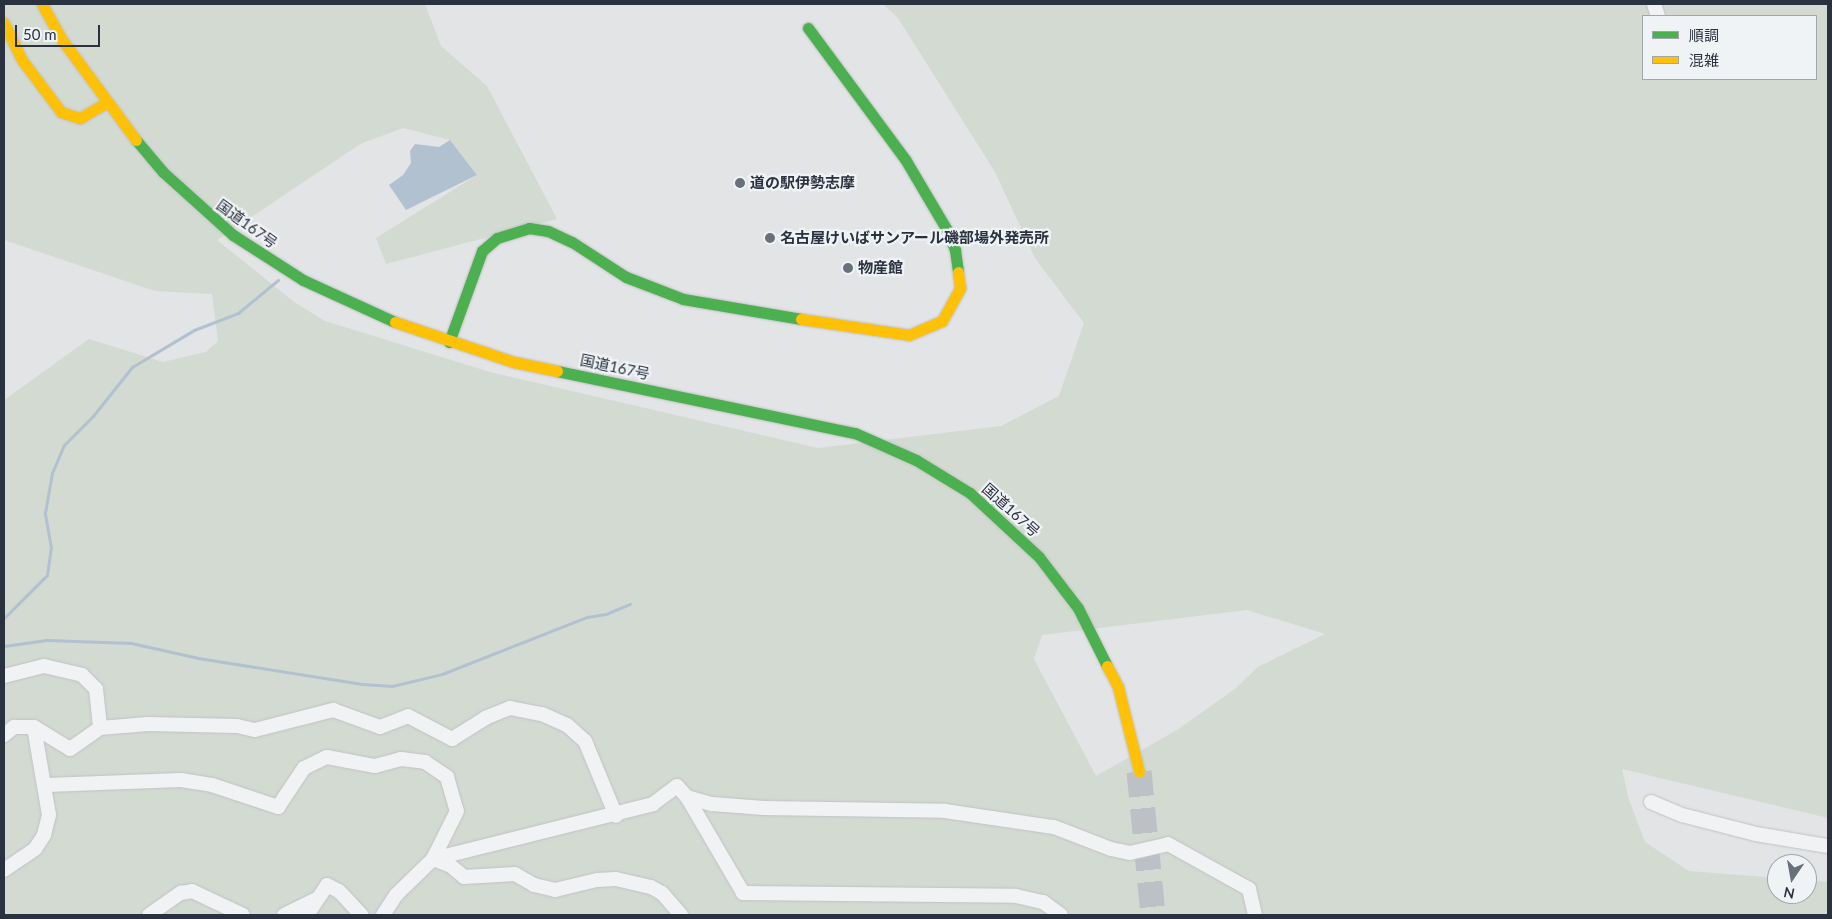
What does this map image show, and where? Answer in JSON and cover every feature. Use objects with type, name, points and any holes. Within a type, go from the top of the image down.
[{"type":"main road","name":"国道167号","points":[[42,4],[60,37],[106,104],[163,172],[233,235],[303,280],[379,317],[449,342],[514,362],[821,424],[887,446],[970,492],[1017,533],[1078,608],[1118,687],[1139,771]]},
{"type":"main road","points":[[4,23],[22,60],[61,112],[80,118],[106,104]]},
{"type":"main road","points":[[449,342],[473,269],[482,251],[497,238],[529,228],[548,231],[572,242],[626,277],[683,299],[892,335],[909,335],[942,321],[953,306],[960,288],[955,250],[946,230],[905,160],[808,28]]},
{"type":"street","points":[[4,676],[44,666],[82,675],[96,689],[100,728]]},
{"type":"street","points":[[4,735],[14,727],[34,727],[70,749],[100,728],[177,725],[237,726],[255,730],[333,710],[380,727],[408,716],[452,739],[485,718],[510,708],[542,714],[567,725],[585,741],[616,816]]},
{"type":"street","points":[[4,870],[35,849],[44,835],[49,815],[46,785],[34,727]]},
{"type":"street","points":[[46,785],[181,780],[212,785],[278,807],[304,768],[327,757],[375,766],[401,759],[425,762],[448,777],[457,811],[433,859],[396,895],[383,915]]},
{"type":"street","points":[[433,859],[616,816],[653,804],[674,786],[687,797],[743,893],[1016,896],[1043,902],[1061,915]]},
{"type":"street","points":[[687,797],[712,804],[764,808],[946,811],[1054,827],[1110,849],[1130,853],[1168,844],[1249,889],[1255,915]]},
{"type":"street","points":[[1651,802],[1682,815],[1756,834],[1828,846]]},
{"type":"street","points":[[433,859],[451,866],[464,877],[515,874],[534,885],[555,890],[597,880],[616,879],[651,887],[662,893],[681,915]]},
{"type":"street","points":[[307,915],[327,884],[339,891],[361,915]]},
{"type":"street","points":[[149,915],[158,906],[192,890],[243,915]]},
{"type":"street","points":[[284,915],[315,900]]},
{"type":"shaded area","points":[[4,4],[425,4],[441,46],[487,86],[557,219],[386,264],[376,238],[477,175],[450,140],[403,128],[360,144],[217,240],[294,302],[325,321],[490,372],[818,448],[1001,426],[1059,396],[1084,323],[1035,258],[995,172],[898,18],[883,4],[1828,4],[1828,818],[1622,769],[1628,797],[1645,842],[1689,871],[1767,877],[1767,904],[1817,904],[1817,881],[1828,882],[1828,915],[4,915],[4,400],[89,339],[163,362],[206,352],[218,341],[212,294],[155,291],[4,240]],"holes":[[[1247,610],[1325,634],[1258,667],[1236,688],[1177,730],[1096,776],[1034,659],[1042,635]]]},
{"type":"water","points":[[450,140],[477,175],[406,210],[389,185],[403,175],[411,163],[410,151],[415,144],[439,147]]},
{"type":"waterway","points":[[4,618],[47,575],[51,548],[45,513],[52,473],[64,445],[93,416],[132,367],[194,330],[238,313],[278,280]]},
{"type":"waterway","points":[[4,646],[47,640],[131,643],[198,658],[362,684],[392,686],[442,674],[587,617],[606,614],[630,604]]},
{"type":"tunnel","points":[[1139,771],[1153,915]]},
{"type":"traffic: fast","points":[[808,28],[905,159],[947,230],[955,250],[958,272]]},
{"type":"traffic: fast","points":[[136,140],[163,172],[233,235],[303,280],[395,322]]},
{"type":"traffic: fast","points":[[449,342],[482,251],[497,238],[529,228],[548,231],[572,242],[626,277],[683,299],[801,319]]},
{"type":"traffic: fast","points":[[557,371],[855,433],[916,460],[970,493],[1039,557],[1078,608],[1107,666]]},
{"type":"traffic: slow","points":[[42,4],[60,37],[136,140]]},
{"type":"traffic: slow","points":[[4,23],[22,60],[61,112],[80,118],[106,103]]},
{"type":"traffic: slow","points":[[801,319],[909,335],[942,321],[960,288],[958,272]]},
{"type":"traffic: slow","points":[[395,322],[514,362],[557,371]]},
{"type":"traffic: slow","points":[[1107,666],[1118,687],[1139,771]]},
{"type":"place","name":"道の駅伊勢志摩","points":[[740,183]]},
{"type":"place","name":"名古屋けいばサンアール磯部場外発売所","points":[[770,238]]},
{"type":"place","name":"物産館","points":[[848,268]]}]
